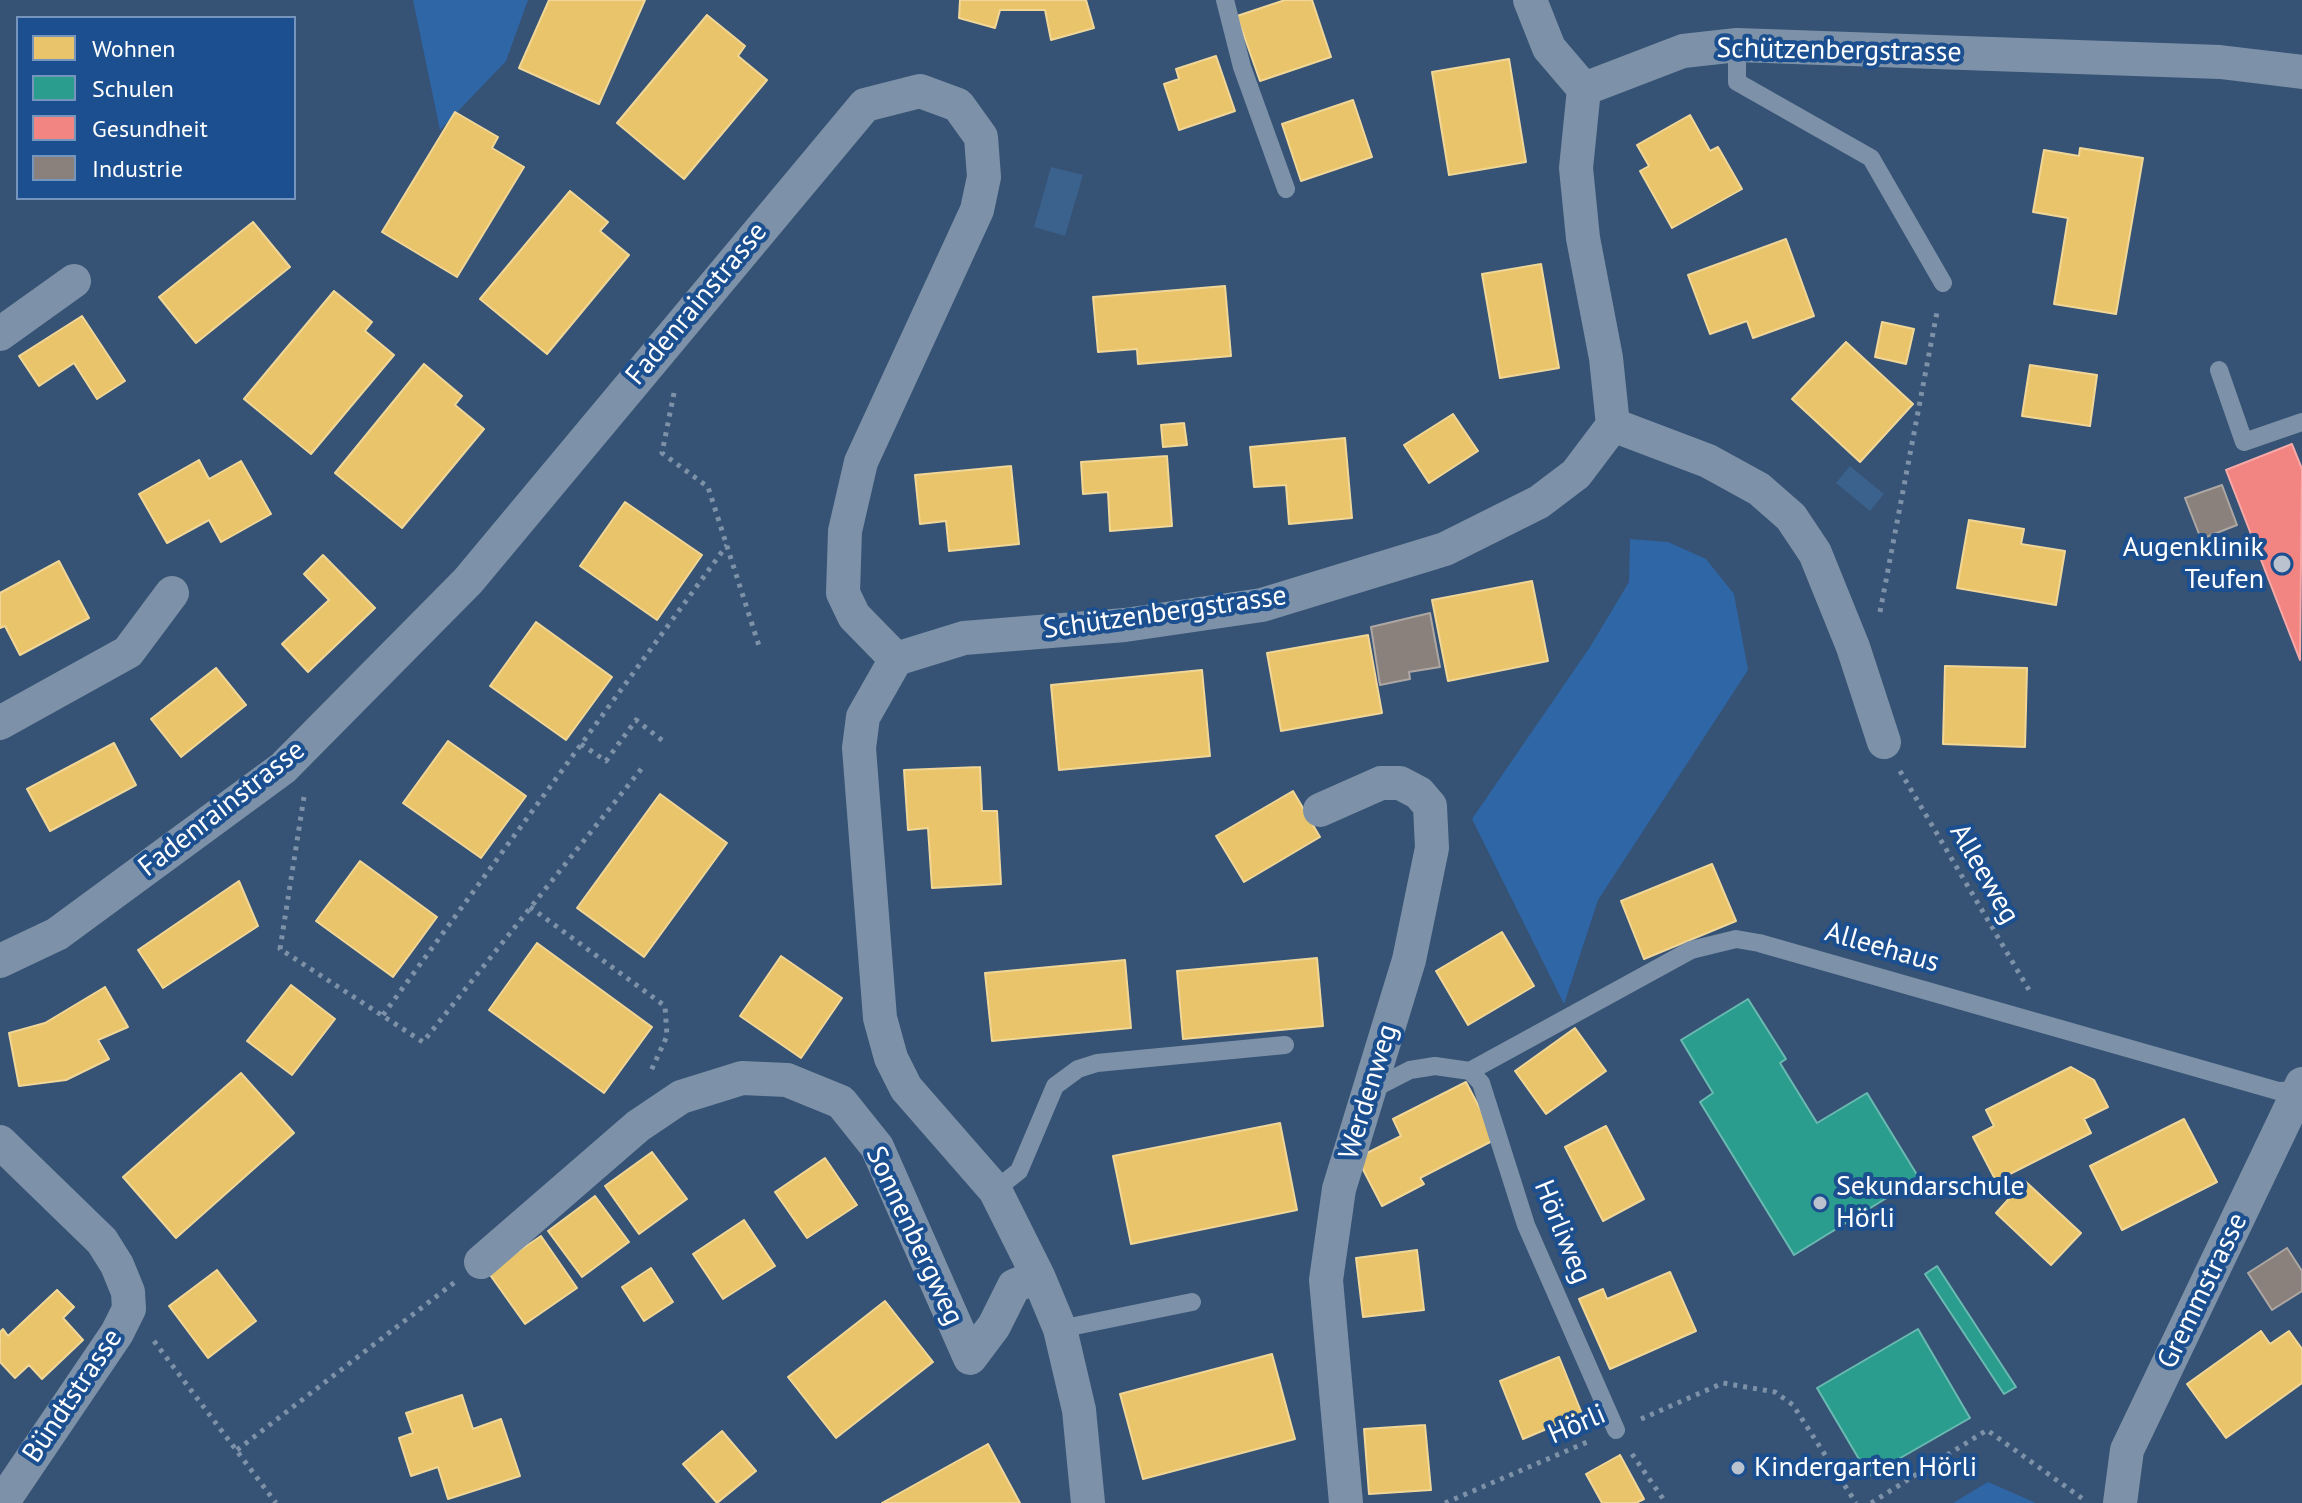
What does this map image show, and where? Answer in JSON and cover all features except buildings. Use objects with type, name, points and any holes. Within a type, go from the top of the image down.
[{"type":"street","points":[[1530,0],[1549,48],[1584,89],[1576,168],[1581,224],[1606,358],[1613,425],[1708,461],[1759,489],[1791,517],[1815,553],[1853,647],[1884,742]]},
{"type":"street","name":"Schützenbergstrasse","points":[[1584,89],[1683,51],[1737,45],[2220,62],[2302,72]]},
{"type":"street","name":"Fadenrainstrasse","points":[[0,961],[57,934],[295,756],[468,581],[865,105],[920,91],[958,105],[981,137],[984,177],[977,210],[861,462],[845,531],[843,593],[854,616],[896,659]]},
{"type":"street","points":[[0,334],[74,281]]},
{"type":"street","name":"Schützenbergstrasse","points":[[896,659],[964,638],[1125,625],[1262,605],[1445,549],[1539,502],[1576,474],[1613,425]]},
{"type":"street","points":[[0,723],[128,652],[172,593]]},
{"type":"street","points":[[896,659],[863,717],[859,748],[880,1018],[891,1058],[906,1088],[995,1190],[1038,1276],[1060,1329],[1079,1410],[1088,1503]]},
{"type":"street","name":"Werdenweg","points":[[1320,810],[1381,783],[1400,783],[1419,793],[1430,806],[1432,848],[1409,960],[1339,1189],[1326,1280],[1346,1503]]},
{"type":"street","name":"Sonnenbergweg","points":[[481,1262],[638,1126],[681,1097],[742,1078],[787,1080],[841,1102],[877,1147],[970,1358],[994,1326],[1014,1286],[1038,1276]]},
{"type":"street","name":"Gremmstrasse","points":[[2120,1503],[2127,1450],[2301,1087]]},
{"type":"street","name":"Bündtstrasse","points":[[0,1142],[102,1241],[117,1265],[128,1292],[129,1309],[117,1333],[2,1503]]},
{"type":"lane","points":[[1225,0],[1242,67],[1286,189]]},
{"type":"lane","points":[[1737,45],[1737,82],[1871,158],[1943,283]]},
{"type":"lane","points":[[2219,370],[2244,442],[2302,422]]},
{"type":"lane","name":"Alleehaus","points":[[1470,1071],[1691,950],[1736,939],[2278,1091],[2301,1087]]},
{"type":"lane","points":[[995,1190],[1019,1171],[1055,1086],[1078,1069],[1097,1063],[1285,1045]]},
{"type":"lane","points":[[1369,1091],[1410,1070],[1455,1066],[1470,1071]]},
{"type":"lane","name":"Hörliweg","points":[[1470,1071],[1481,1083],[1526,1225],[1616,1430]]},
{"type":"lane","points":[[1060,1329],[1192,1302]]},
{"type":"path","points":[[1853,647],[1870,639],[1876,631],[1943,283]]},
{"type":"path","points":[[673,333],[679,369],[662,453],[708,487],[760,649]]},
{"type":"path","points":[[383,1015],[727,545]]},
{"type":"path","points":[[581,744],[606,761],[636,720],[663,741]]},
{"type":"path","name":"Alleeweg","points":[[1884,742],[2050,1025]]},
{"type":"path","points":[[295,756],[307,777],[280,949],[423,1042],[642,768]]},
{"type":"path","points":[[530,907],[665,1006],[667,1036],[647,1078]]},
{"type":"path","points":[[237,1450],[481,1262]]},
{"type":"path","points":[[129,1309],[276,1503]]},
{"type":"path","name":"Hörli","points":[[1445,1503],[1723,1383],[1775,1392],[1793,1405],[1856,1503]]},
{"type":"path","points":[[1616,1430],[1666,1503]]},
{"type":"path","points":[[1871,1503],[1987,1430],[2089,1503]]},
{"type":"shaded area","points":[[413,0],[528,0],[506,61],[440,130]]},
{"type":"shaded area","points":[[1051,167],[1083,175],[1065,236],[1034,227]]},
{"type":"shaded area","points":[[1850,466],[1884,494],[1870,511],[1836,483]]},
{"type":"shaded area","points":[[1630,539],[1668,542],[1706,559],[1734,594],[1748,670],[1598,900],[1564,1004],[1472,819],[1590,647],[1629,582]]},
{"type":"shaded area","points":[[1988,1482],[2036,1503],[1953,1503]]},
{"type":"place","name":"Augenklinik Teufen","points":[[2282,564]]},
{"type":"place","name":"Sekundarschule Hörli","points":[[1820,1203]]},
{"type":"place","name":"Kindergarten Hörli","points":[[1738,1468]]}]
